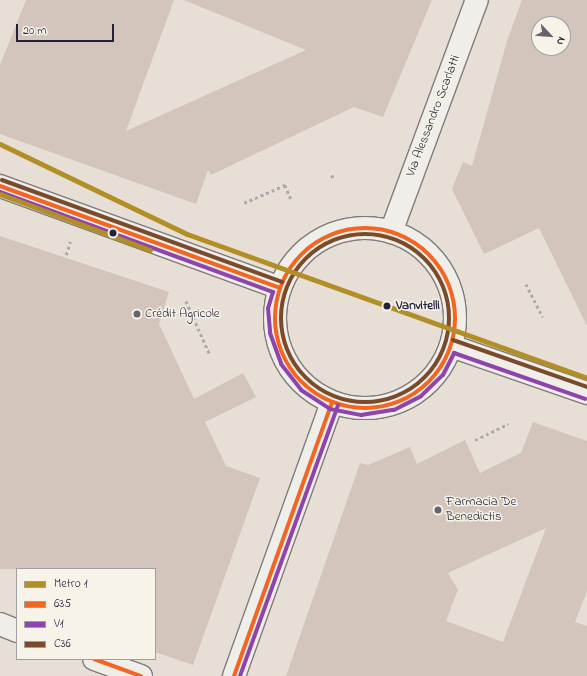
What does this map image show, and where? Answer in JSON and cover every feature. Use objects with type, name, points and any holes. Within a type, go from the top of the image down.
[{"type":"street","name":"Via Alessandro Scarlatti","points":[[391,232],[477,0]]},
{"type":"street","points":[[0,186],[280,288]]},
{"type":"street","points":[[361,228],[391,232],[421,249],[437,264],[450,287],[456,317],[451,346],[438,371],[422,387],[391,405],[361,409],[332,403],[305,386],[286,361],[276,333],[274,309],[280,288],[289,270],[306,250],[332,234],[361,228]]},
{"type":"street","points":[[451,346],[587,393]]},
{"type":"street","points":[[234,676],[332,403]]},
{"type":"street","points":[[0,624],[16,631]]},
{"type":"street","points":[[97,660],[140,676]]},
{"type":"path","points":[[332,175],[334,180]]},
{"type":"path","points":[[244,203],[285,186],[291,199]]},
{"type":"path","points":[[526,284],[542,317]]},
{"type":"path","points":[[186,301],[210,354]]},
{"type":"path","points":[[475,440],[508,424]]},
{"type":"building","points":[[26,0],[174,0],[126,131],[306,50],[184,0],[432,0],[383,117],[354,107],[211,175],[208,170],[196,204],[0,134],[0,65]]},
{"type":"building","points":[[522,0],[587,0],[587,326],[539,228],[484,254],[452,189],[463,162],[472,166],[507,41]]},
{"type":"building","points":[[0,236],[169,292],[159,324],[194,399],[243,373],[256,397],[205,422],[226,466],[260,478],[193,665],[156,652],[156,568],[0,569]]},
{"type":"building","points":[[533,422],[587,441],[587,591],[575,622],[587,626],[587,676],[286,676],[360,463],[368,465],[410,447],[417,464],[465,440],[480,473],[521,453]],"holes":[[[546,528],[503,642],[446,621],[458,590],[448,573]]]},
{"type":"metro line","name":"1","points":[[0,144],[187,234],[587,378]]},
{"type":"metro line","name":"1","points":[[0,194],[150,250]]},
{"type":"transit line","name":"C36","points":[[2,180],[282,282]]},
{"type":"transit line","name":"635","points":[[0,186],[280,288]]},
{"type":"transit line","name":"V1","points":[[0,192],[273,292],[268,308],[270,333],[281,364],[301,390],[330,409],[361,415],[394,410],[421,396],[443,375],[454,353],[585,399]]},
{"type":"transit line","name":"635","points":[[365,228],[382,230],[399,235],[422,249],[434,261],[444,276],[451,292],[455,318],[453,335],[448,352],[434,375],[422,387],[407,397],[391,404],[365,408],[348,406],[331,401],[308,387],[296,375],[286,360],[279,344],[275,318],[277,301],[282,284],[296,261],[308,249],[323,239],[339,232],[365,228]]},
{"type":"transit line","name":"C36","points":[[365,234],[389,238],[404,244],[418,253],[430,265],[439,279],[445,294],[449,318],[445,342],[439,357],[430,371],[418,383],[404,392],[389,398],[365,402],[341,398],[326,392],[312,383],[300,371],[291,357],[285,342],[281,318],[285,294],[291,279],[300,265],[312,253],[326,244],[341,238],[365,234]]},
{"type":"transit line","name":"C36","points":[[453,340],[587,387]]},
{"type":"transit line","name":"635","points":[[234,676],[332,403]]},
{"type":"transit line","name":"V1","points":[[240,676],[338,405]]},
{"type":"transit line","name":"635","points":[[97,660],[141,676]]},
{"type":"place","name":"Vanvitelli","points":[[387,306]]},
{"type":"place","name":"Crédit Agricole","points":[[137,314]]},
{"type":"place","name":"Farmacia De Benedictis","points":[[438,510]]}]
